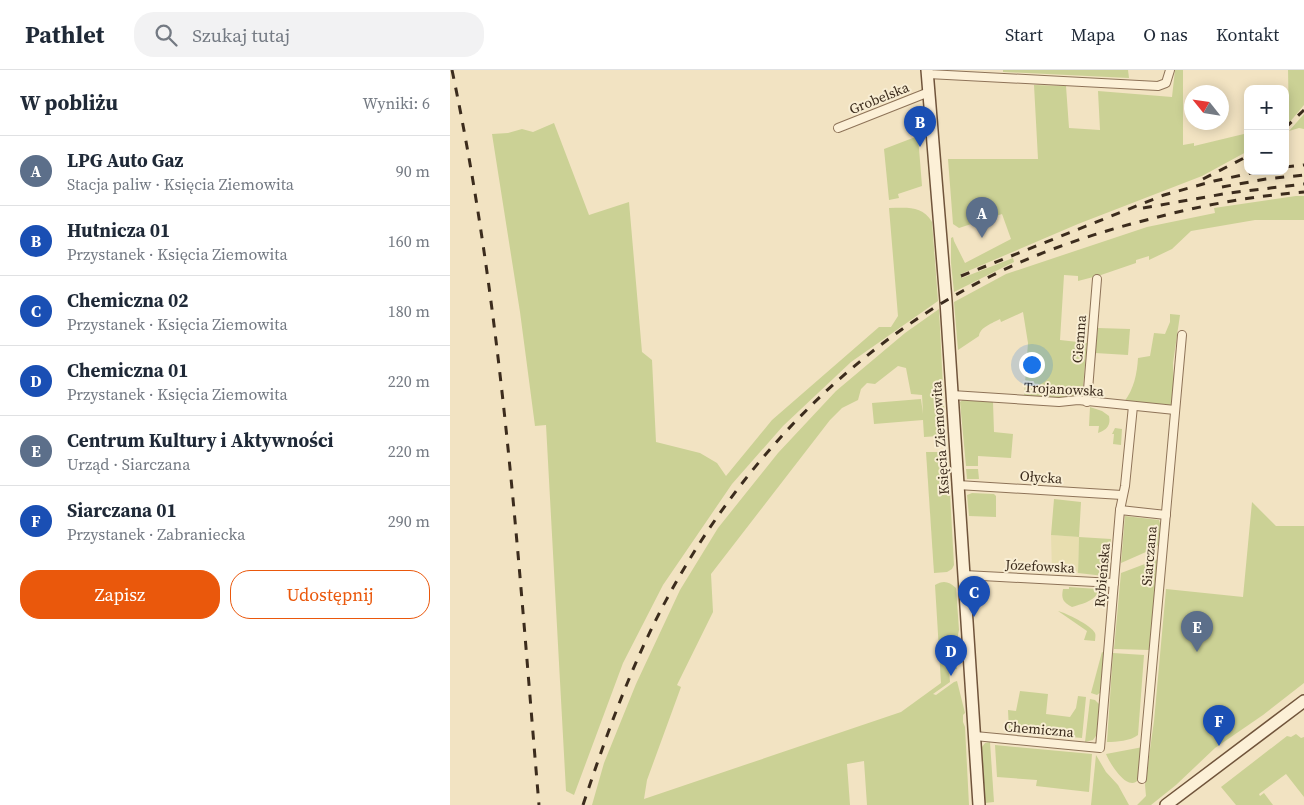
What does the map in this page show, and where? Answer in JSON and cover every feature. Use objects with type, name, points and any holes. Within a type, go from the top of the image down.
[{"type":"street","points":[[928,72],[1158,86],[1166,83],[1170,70]]},
{"type":"street","name":"Księcia Ziemowita","points":[[928,72],[952,395],[979,805]]},
{"type":"street","name":"Grobelska","points":[[838,128],[930,92]]},
{"type":"street","name":"Ciemna","points":[[1087,402],[1097,279]]},
{"type":"street","name":"Siarczana","points":[[1142,779],[1182,335]]},
{"type":"street","name":"Trojanowska","points":[[952,395],[1059,402],[1078,400],[1175,410]]},
{"type":"street","name":"Rybieńska","points":[[1100,748],[1120,510],[1125,486],[1132,406]]},
{"type":"street","name":"Ołycka","points":[[958,485],[1122,495]]},
{"type":"street","points":[[1120,510],[1166,515]]},
{"type":"street","name":"Józefowska","points":[[964,575],[1114,583]]},
{"type":"street","points":[[1166,805],[1303,704]]},
{"type":"street","name":"Chemiczna","points":[[975,736],[1100,748]]},
{"type":"shaded area","points":[[1051,535],[1079,537],[1078,573],[1052,571]]},
{"type":"green space","points":[[1003,70],[1128,70],[1129,78],[1003,72]]},
{"type":"green space","points":[[1175,70],[1183,70],[1183,145],[1194,143],[1194,146],[1244,134],[1244,153],[1202,176],[1078,224],[961,274],[962,278],[1013,258],[1014,262],[954,292],[951,238],[953,237],[965,263],[1011,239],[1002,214],[959,228],[953,224],[948,159],[1038,159],[1034,85],[1066,86],[1069,128],[1100,130],[1098,91],[1172,97]]},
{"type":"green space","points":[[1288,70],[1304,70],[1304,105],[1289,123],[1289,85]]},
{"type":"green space","points":[[1304,114],[1304,129],[1299,128],[1289,131]]},
{"type":"green space","points":[[554,123],[589,215],[629,202],[642,352],[652,360],[656,442],[700,453],[717,463],[726,476],[772,420],[879,327],[891,327],[898,316],[889,208],[919,210],[932,222],[938,301],[851,362],[783,426],[732,484],[663,585],[623,663],[574,795],[566,791],[546,425],[535,426],[520,312],[492,134],[508,133],[522,129],[533,132]]},
{"type":"green space","points":[[918,136],[922,186],[898,194],[899,198],[889,200],[884,149]]},
{"type":"green space","points":[[1304,196],[1304,220],[1255,220],[1191,231],[1172,249],[1149,260],[1149,256],[1136,260],[1136,263],[1078,281],[1078,276],[1064,275],[1060,340],[1087,343],[1083,387],[1077,395],[1056,398],[1024,396],[1028,343],[1023,312],[1001,322],[1000,319],[987,326],[979,336],[958,350],[954,302],[1006,274],[1147,227],[1215,213],[1214,208]]},
{"type":"green space","points":[[939,309],[944,432],[939,436],[924,437],[923,420],[874,424],[872,403],[921,399],[923,414],[922,395],[911,394],[906,368],[898,366],[875,384],[867,383],[861,389],[858,400],[842,408],[830,420],[711,574],[713,612],[677,685],[681,687],[647,780],[644,799],[901,712],[941,683],[935,585],[943,582],[951,584],[956,588],[959,630],[955,651],[957,669],[949,670],[950,682],[933,694],[936,695],[957,681],[965,713],[963,715],[963,722],[965,727],[969,805],[867,805],[864,761],[847,764],[850,805],[592,805],[604,763],[636,684],[680,590],[718,528],[778,453],[836,391],[905,333]]},
{"type":"green space","points":[[1170,314],[1180,315],[1173,363],[1174,400],[1170,406],[1124,402],[1134,381],[1138,358],[1150,356],[1154,333],[1165,334],[1170,322]]},
{"type":"green space","points":[[1098,328],[1130,329],[1128,355],[1095,353]]},
{"type":"green space","points":[[965,398],[993,402],[994,432],[1013,434],[1011,458],[978,456],[978,466],[966,466],[960,402]]},
{"type":"green space","points":[[1090,407],[1102,411],[1109,416],[1108,427],[1098,433],[1099,426],[1089,426]]},
{"type":"green space","points":[[1115,428],[1122,429],[1121,445],[1113,444],[1114,434],[1112,434]]},
{"type":"green space","points":[[926,452],[939,452],[948,457],[954,565],[947,572],[934,573]]},
{"type":"green space","points":[[966,469],[978,469],[979,479],[967,479]]},
{"type":"green space","points":[[972,493],[994,494],[996,496],[996,517],[969,516],[967,495]]},
{"type":"green space","points":[[1054,499],[1081,502],[1079,537],[1051,535]]},
{"type":"green space","points":[[1252,502],[1276,526],[1304,526],[1304,683],[1263,715],[1215,748],[1176,785],[1151,805],[1137,805],[1146,796],[1145,785],[1154,721],[1166,589],[1243,597]]},
{"type":"green space","points":[[1125,516],[1159,520],[1161,527],[1160,543],[1155,548],[1121,563]]},
{"type":"green space","points":[[1079,537],[1111,539],[1108,573],[1104,576],[1078,573]]},
{"type":"green space","points":[[1158,559],[1150,650],[1114,649],[1121,573]]},
{"type":"green space","points":[[1069,587],[1097,589],[1097,594],[1089,601],[1072,607],[1065,602],[1062,595],[1063,589],[1069,589]]},
{"type":"green space","points":[[1058,611],[1089,626],[1095,633],[1095,641],[1084,640],[1087,631]]},
{"type":"green space","points":[[1102,652],[1104,653],[1101,692],[1097,695],[1091,693]]},
{"type":"green space","points":[[1113,653],[1144,655],[1138,735],[1127,740],[1107,742]]},
{"type":"green space","points":[[1020,691],[1048,694],[1046,714],[1070,717],[1076,708],[1078,696],[1086,697],[1082,738],[1009,731],[1008,710],[1016,711]]},
{"type":"green space","points":[[1090,699],[1095,700],[1100,705],[1098,733],[1093,740],[1085,742]]},
{"type":"green space","points":[[1296,734],[1301,738],[1304,737],[1304,797],[1286,774],[1259,794],[1260,796],[1264,793],[1273,805],[1236,805],[1221,787],[1287,736],[1291,737]]},
{"type":"green space","points":[[990,742],[994,802],[985,803],[982,747],[985,743]]},
{"type":"green space","points":[[995,745],[1092,754],[1089,792],[1036,786],[1037,780],[997,777]]},
{"type":"green space","points":[[1143,747],[1142,768],[1139,779],[1135,783],[1130,783],[1120,775],[1106,754]]},
{"type":"green space","points":[[1096,755],[1106,772],[1118,785],[1129,805],[1091,805]]},
{"type":"railway","points":[[452,70],[470,161],[484,252],[507,436],[539,805]]},
{"type":"railway","points":[[1289,124],[1304,110]]},
{"type":"railway","points":[[1203,179],[1244,158]]},
{"type":"railway","points":[[1289,167],[1304,165]]},
{"type":"railway","points":[[961,276],[1164,195],[1244,175]]},
{"type":"railway","points":[[1222,187],[1266,179],[1304,175]]},
{"type":"railway","points":[[1143,208],[1229,193],[1304,184]]},
{"type":"railway","points":[[583,805],[611,724],[644,644],[670,593],[699,544],[732,497],[768,452],[806,410],[848,371],[893,336],[941,304],[991,276],[1071,242],[1112,229],[1191,209],[1247,199],[1304,192]]},
{"type":"place","name":"Hutnicza 01","points":[[920,147]]},
{"type":"place","name":"LPG Auto Gaz","points":[[982,238]]},
{"type":"place","name":"Chemiczna 02","points":[[974,617]]},
{"type":"place","name":"Centrum Kultury i Aktywności","points":[[1197,652]]},
{"type":"place","name":"Chemiczna 01","points":[[951,676]]},
{"type":"place","name":"Siarczana 01","points":[[1219,746]]}]
